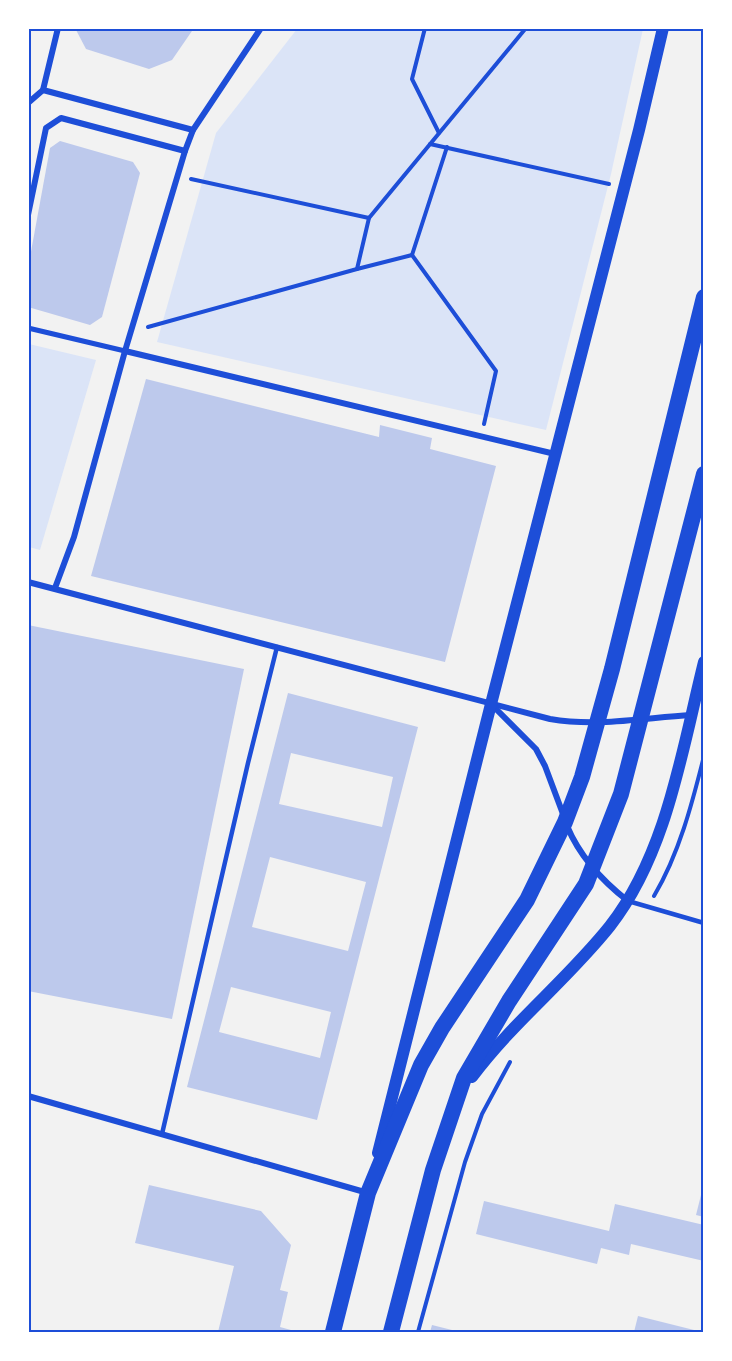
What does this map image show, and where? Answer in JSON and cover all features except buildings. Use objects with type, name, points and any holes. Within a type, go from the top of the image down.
[{"type":"highway","points":[[333,1332],[368,1193],[421,1065],[442,1028],[527,900],[565,822],[582,777],[704,297]]},
{"type":"highway","points":[[391,1332],[433,1170],[464,1078],[509,1001],[586,884],[621,794],[704,474]]},
{"type":"main road","points":[[368,1193],[663,28]]},
{"type":"main road","points":[[459,1095],[493,1049],[566,977],[610,926],[628,901],[654,849],[665,817],[704,662]]},
{"type":"street","points":[[28,103],[43,90],[58,28]]},
{"type":"street","points":[[55,588],[74,537],[131,330],[185,151],[193,130],[261,28]]},
{"type":"street","points":[[43,90],[193,130]]},
{"type":"street","points":[[28,215],[46,128],[61,118],[185,151]]},
{"type":"street","points":[[28,328],[556,454]]},
{"type":"street","points":[[28,582],[550,719],[571,723],[597,723],[691,715]]},
{"type":"street","points":[[491,704],[536,749],[559,800],[573,842],[606,884],[628,901]]},
{"type":"street","points":[[28,1096],[368,1193]]},
{"type":"lane","points":[[404,419],[406,410]]},
{"type":"lane","points":[[162,1134],[277,647]]},
{"type":"lane","points":[[628,901],[704,923]]},
{"type":"path","points":[[425,28],[412,79],[439,134]]},
{"type":"path","points":[[357,269],[369,218],[526,28]]},
{"type":"path","points":[[430,144],[624,187]]},
{"type":"path","points":[[412,255],[447,147]]},
{"type":"path","points":[[178,176],[369,218]]},
{"type":"path","points":[[131,330],[162,324],[412,255]]},
{"type":"path","points":[[412,255],[496,371],[481,436]]},
{"type":"path","points":[[648,907],[668,870],[679,843],[704,756]]},
{"type":"path","points":[[418,1332],[465,1162],[482,1114],[512,1059]]},
{"type":"shaded area","points":[[297,29],[643,29],[611,174],[546,430],[157,342],[216,133]]},
{"type":"shaded area","points":[[29,344],[96,360],[40,550],[29,547]]}]
